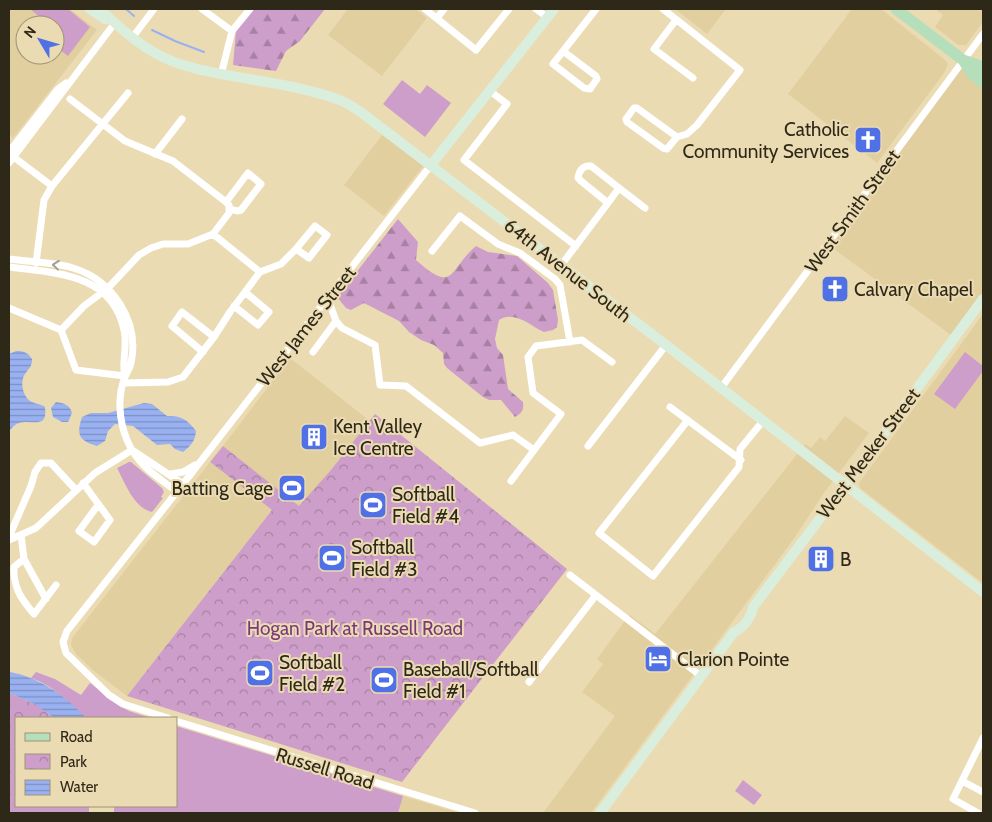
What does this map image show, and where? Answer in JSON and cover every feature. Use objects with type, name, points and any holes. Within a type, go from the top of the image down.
[{"type":"main road","points":[[896,9],[963,60],[978,65],[983,69]]},
{"type":"main road","points":[[963,60],[972,74],[983,83]]},
{"type":"street","name":"64th Avenue South","points":[[90,9],[132,38],[174,62],[222,75],[286,85],[342,101],[362,112],[562,264],[844,486],[983,592]]},
{"type":"street","name":"64th Avenue South","points":[[100,9],[114,24]]},
{"type":"street","points":[[132,38],[154,9]]},
{"type":"street","points":[[202,9],[232,31]]},
{"type":"street","points":[[222,75],[232,31],[250,9]]},
{"type":"street","points":[[424,9],[476,50],[509,9]]},
{"type":"street","points":[[437,18],[444,9]]},
{"type":"street","points":[[536,9],[550,12]]},
{"type":"street","points":[[563,51],[596,76],[596,82],[590,88],[584,88],[553,64],[563,51],[596,9]]},
{"type":"street","points":[[663,9],[740,70],[697,125],[687,134],[677,137],[667,149],[627,122],[626,119],[634,108],[637,108],[677,137]]},
{"type":"street","name":"West James Street","points":[[165,717],[122,704],[115,700],[66,654],[63,645],[67,631],[328,299],[550,12]]},
{"type":"street","points":[[676,20],[654,49],[693,78]]},
{"type":"street","points":[[52,186],[10,156],[114,24]]},
{"type":"street","name":"West Smith Street","points":[[721,388],[983,34]]},
{"type":"street","points":[[490,91],[507,104],[464,160],[576,246]]},
{"type":"street","points":[[36,263],[44,200],[52,186],[128,93]]},
{"type":"street","points":[[61,330],[84,306],[105,290],[138,255],[163,244],[188,244],[213,234],[229,213],[228,206],[248,173],[261,184],[241,210],[237,211],[228,206],[173,161],[130,144],[70,99]]},
{"type":"street","points":[[155,154],[182,119]]},
{"type":"street","points":[[608,203],[578,178],[583,168],[591,166],[645,208]]},
{"type":"street","points":[[562,264],[619,188]]},
{"type":"street","points":[[432,251],[460,216],[498,244],[520,253],[555,279],[560,285],[570,342]]},
{"type":"street","points":[[9,308],[61,330],[76,370],[124,380],[168,382],[183,377],[204,352],[234,306],[260,272],[281,264],[315,226],[327,235],[309,258],[296,249]]},
{"type":"street","points":[[213,234],[260,272]]},
{"type":"street","points":[[520,253],[530,240]]},
{"type":"street","points":[[9,259],[64,266],[80,270],[95,278],[105,290],[116,308],[124,328],[126,348],[120,408],[124,430],[132,450],[141,464],[176,492]]},
{"type":"street","points":[[9,267],[71,275],[105,290]]},
{"type":"street","points":[[234,306],[258,325],[269,312],[245,292]]},
{"type":"street","points":[[328,299],[336,321],[348,332],[375,345],[380,385],[406,386],[480,443],[513,434],[534,450]]},
{"type":"street","name":"West Meeker Street","points":[[600,813],[734,632],[740,630],[747,621],[752,614],[753,607],[983,299]]},
{"type":"street","points":[[204,352],[172,326],[182,312],[214,337]]},
{"type":"street","points":[[312,352],[336,321]]},
{"type":"street","points":[[511,481],[561,414],[533,393],[528,357],[536,346],[585,341],[612,362]]},
{"type":"street","points":[[588,446],[666,345]]},
{"type":"street","points":[[670,407],[741,460]]},
{"type":"street","points":[[688,420],[599,533],[653,576],[739,467],[741,460],[740,449],[763,421]]},
{"type":"street","points":[[132,450],[183,484]]},
{"type":"street","points":[[9,538],[36,528],[48,519],[96,472],[132,450]]},
{"type":"street","points":[[170,474],[182,472],[202,460]]},
{"type":"street","points":[[9,538],[35,472],[41,464],[51,463],[76,490]]},
{"type":"street","points":[[83,483],[110,520],[94,542],[79,531],[98,505]]},
{"type":"street","points":[[21,535],[24,559],[46,598]]},
{"type":"street","points":[[24,559],[14,567],[14,583],[25,604],[34,614],[56,585]]},
{"type":"street","points":[[570,575],[701,676]]},
{"type":"street","points":[[529,682],[596,595]]},
{"type":"street","name":"Russell Road","points":[[178,722],[475,813]]},
{"type":"street","points":[[978,813],[953,799],[983,738]]},
{"type":"street","points":[[962,781],[983,792]]},
{"type":"shaded area","points":[[9,9],[70,9],[97,30],[13,138],[9,134]]},
{"type":"shaded area","points":[[348,9],[416,9],[427,18],[382,76],[328,35]]},
{"type":"shaded area","points":[[675,9],[726,9],[707,34]]},
{"type":"shaded area","points":[[852,9],[881,9],[948,64],[944,73],[877,163],[788,94]]},
{"type":"shaded area","points":[[935,9],[983,9],[983,22],[966,45],[958,45],[935,27],[943,15]]},
{"type":"shaded area","points":[[963,60],[983,83],[983,299],[955,338],[827,244]]},
{"type":"shaded area","points":[[382,135],[423,166],[384,216],[344,185]]},
{"type":"shaded area","points":[[983,314],[983,583],[860,488],[859,483]]},
{"type":"shaded area","points":[[290,358],[370,421],[301,508],[223,446]]},
{"type":"shaded area","points":[[845,416],[869,433],[824,493],[795,537],[591,813],[543,813],[615,716],[582,692],[603,664],[597,659],[624,622],[630,615],[655,634],[805,444],[811,448],[820,437],[825,441]]},
{"type":"shaded area","points":[[210,462],[272,510],[127,696],[94,671],[76,654],[71,645],[72,638]]},
{"type":"shaded area","points":[[403,796],[459,813],[397,813]]},
{"type":"green space","points":[[30,9],[68,9],[90,27],[68,56],[65,54],[65,15],[37,15]]},
{"type":"green space","points":[[253,9],[325,9],[300,41],[286,51],[276,71],[233,65],[236,31]]},
{"type":"green space","points":[[402,80],[420,94],[427,85],[451,103],[425,137],[383,104]]},
{"type":"green space","points":[[398,219],[418,242],[416,260],[438,276],[445,277],[450,275],[476,246],[488,252],[517,256],[548,283],[553,290],[558,320],[557,327],[553,330],[544,332],[517,318],[505,317],[499,320],[495,339],[497,348],[503,355],[508,389],[523,402],[522,411],[515,417],[501,400],[489,400],[483,397],[447,368],[444,364],[443,353],[434,345],[421,340],[409,332],[399,321],[364,303],[351,310],[346,308],[337,297]]},
{"type":"green space","points":[[965,352],[983,366],[983,371],[955,409],[934,394]]},
{"type":"green space","name":"Hogan Park at Russell Road","points":[[375,414],[567,569],[402,782],[127,696],[272,510],[210,462],[223,446],[299,506],[331,470]]},
{"type":"green space","points":[[129,462],[162,488],[164,492],[161,497],[163,498],[152,512],[140,506],[135,500],[117,468]]},
{"type":"green space","name":"Batting Cage","points":[[287,477],[304,490],[296,500],[280,487]]},
{"type":"green space","points":[[36,672],[55,679],[81,695],[90,683],[118,705],[148,717],[83,717],[53,690],[31,678]]},
{"type":"green space","points":[[9,693],[40,706],[52,717],[15,717],[15,807],[89,807],[89,813],[9,813]]},
{"type":"green space","points":[[178,727],[403,796],[398,813],[114,813],[114,807],[178,807]]},
{"type":"green space","points":[[743,780],[762,795],[754,805],[735,791]]},
{"type":"water","points":[[16,351],[25,352],[32,359],[31,366],[23,377],[23,388],[25,395],[30,401],[45,407],[45,414],[42,421],[19,423],[9,431],[9,354]]},
{"type":"water","points":[[56,402],[70,408],[72,413],[68,422],[62,422],[53,417],[51,408]]},
{"type":"water","points":[[144,403],[152,404],[167,416],[180,417],[190,424],[196,431],[194,440],[188,448],[183,452],[175,449],[170,444],[157,445],[133,426],[115,424],[108,431],[105,441],[97,446],[86,442],[80,436],[79,428],[82,417],[91,413],[108,413]]},
{"type":"water","points":[[9,672],[20,674],[41,683],[61,695],[85,717],[53,717],[35,704],[9,693]]},
{"type":"waterway","points":[[126,9],[134,16]]},
{"type":"waterway","points":[[152,30],[204,52]]},
{"type":"place","name":"Catholic Community Services","points":[[868,140]]},
{"type":"place","name":"Calvary Chapel","points":[[835,289]]},
{"type":"place","name":"Kent Valley Ice Centre","points":[[314,437]]},
{"type":"place","name":"Batting Cage","points":[[292,488]]},
{"type":"place","name":"Softball Field #4","points":[[373,505]]},
{"type":"place","name":"Softball Field #3","points":[[332,558]]},
{"type":"place","name":"B","points":[[821,559]]},
{"type":"place","name":"Clarion Pointe","points":[[658,659]]},
{"type":"place","name":"Softball Field #2","points":[[260,673]]},
{"type":"place","name":"Baseball/Softball Field #1","points":[[384,680]]}]
